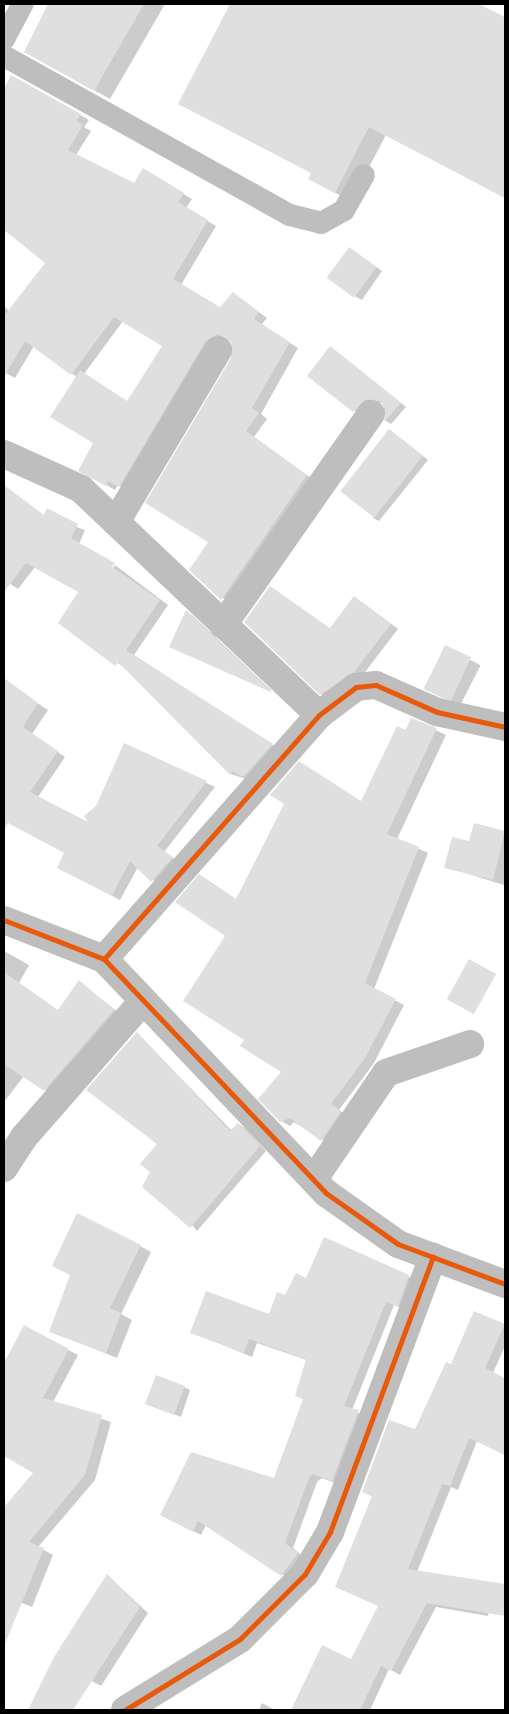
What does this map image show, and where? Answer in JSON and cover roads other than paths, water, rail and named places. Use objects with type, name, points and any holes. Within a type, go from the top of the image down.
[{"type":"street","points":[[116,522],[218,350]]},
{"type":"street","points":[[223,625],[371,414]]},
{"type":"street","points":[[4,454],[81,489],[319,715]]},
{"type":"street","points":[[104,959],[319,715],[356,687],[376,685],[437,712],[505,727]]},
{"type":"street","points":[[4,920],[104,959],[142,1002],[326,1193],[398,1244],[505,1284]]},
{"type":"street","points":[[4,1168],[24,1137],[142,1002]]},
{"type":"street","points":[[314,1179],[386,1072],[470,1044]]},
{"type":"street","points":[[125,1710],[240,1640],[305,1574],[330,1532],[433,1257]]},
{"type":"lane","points":[[4,39],[23,4]]},
{"type":"lane","points":[[4,56],[290,215],[321,223],[344,210],[364,175]]}]
